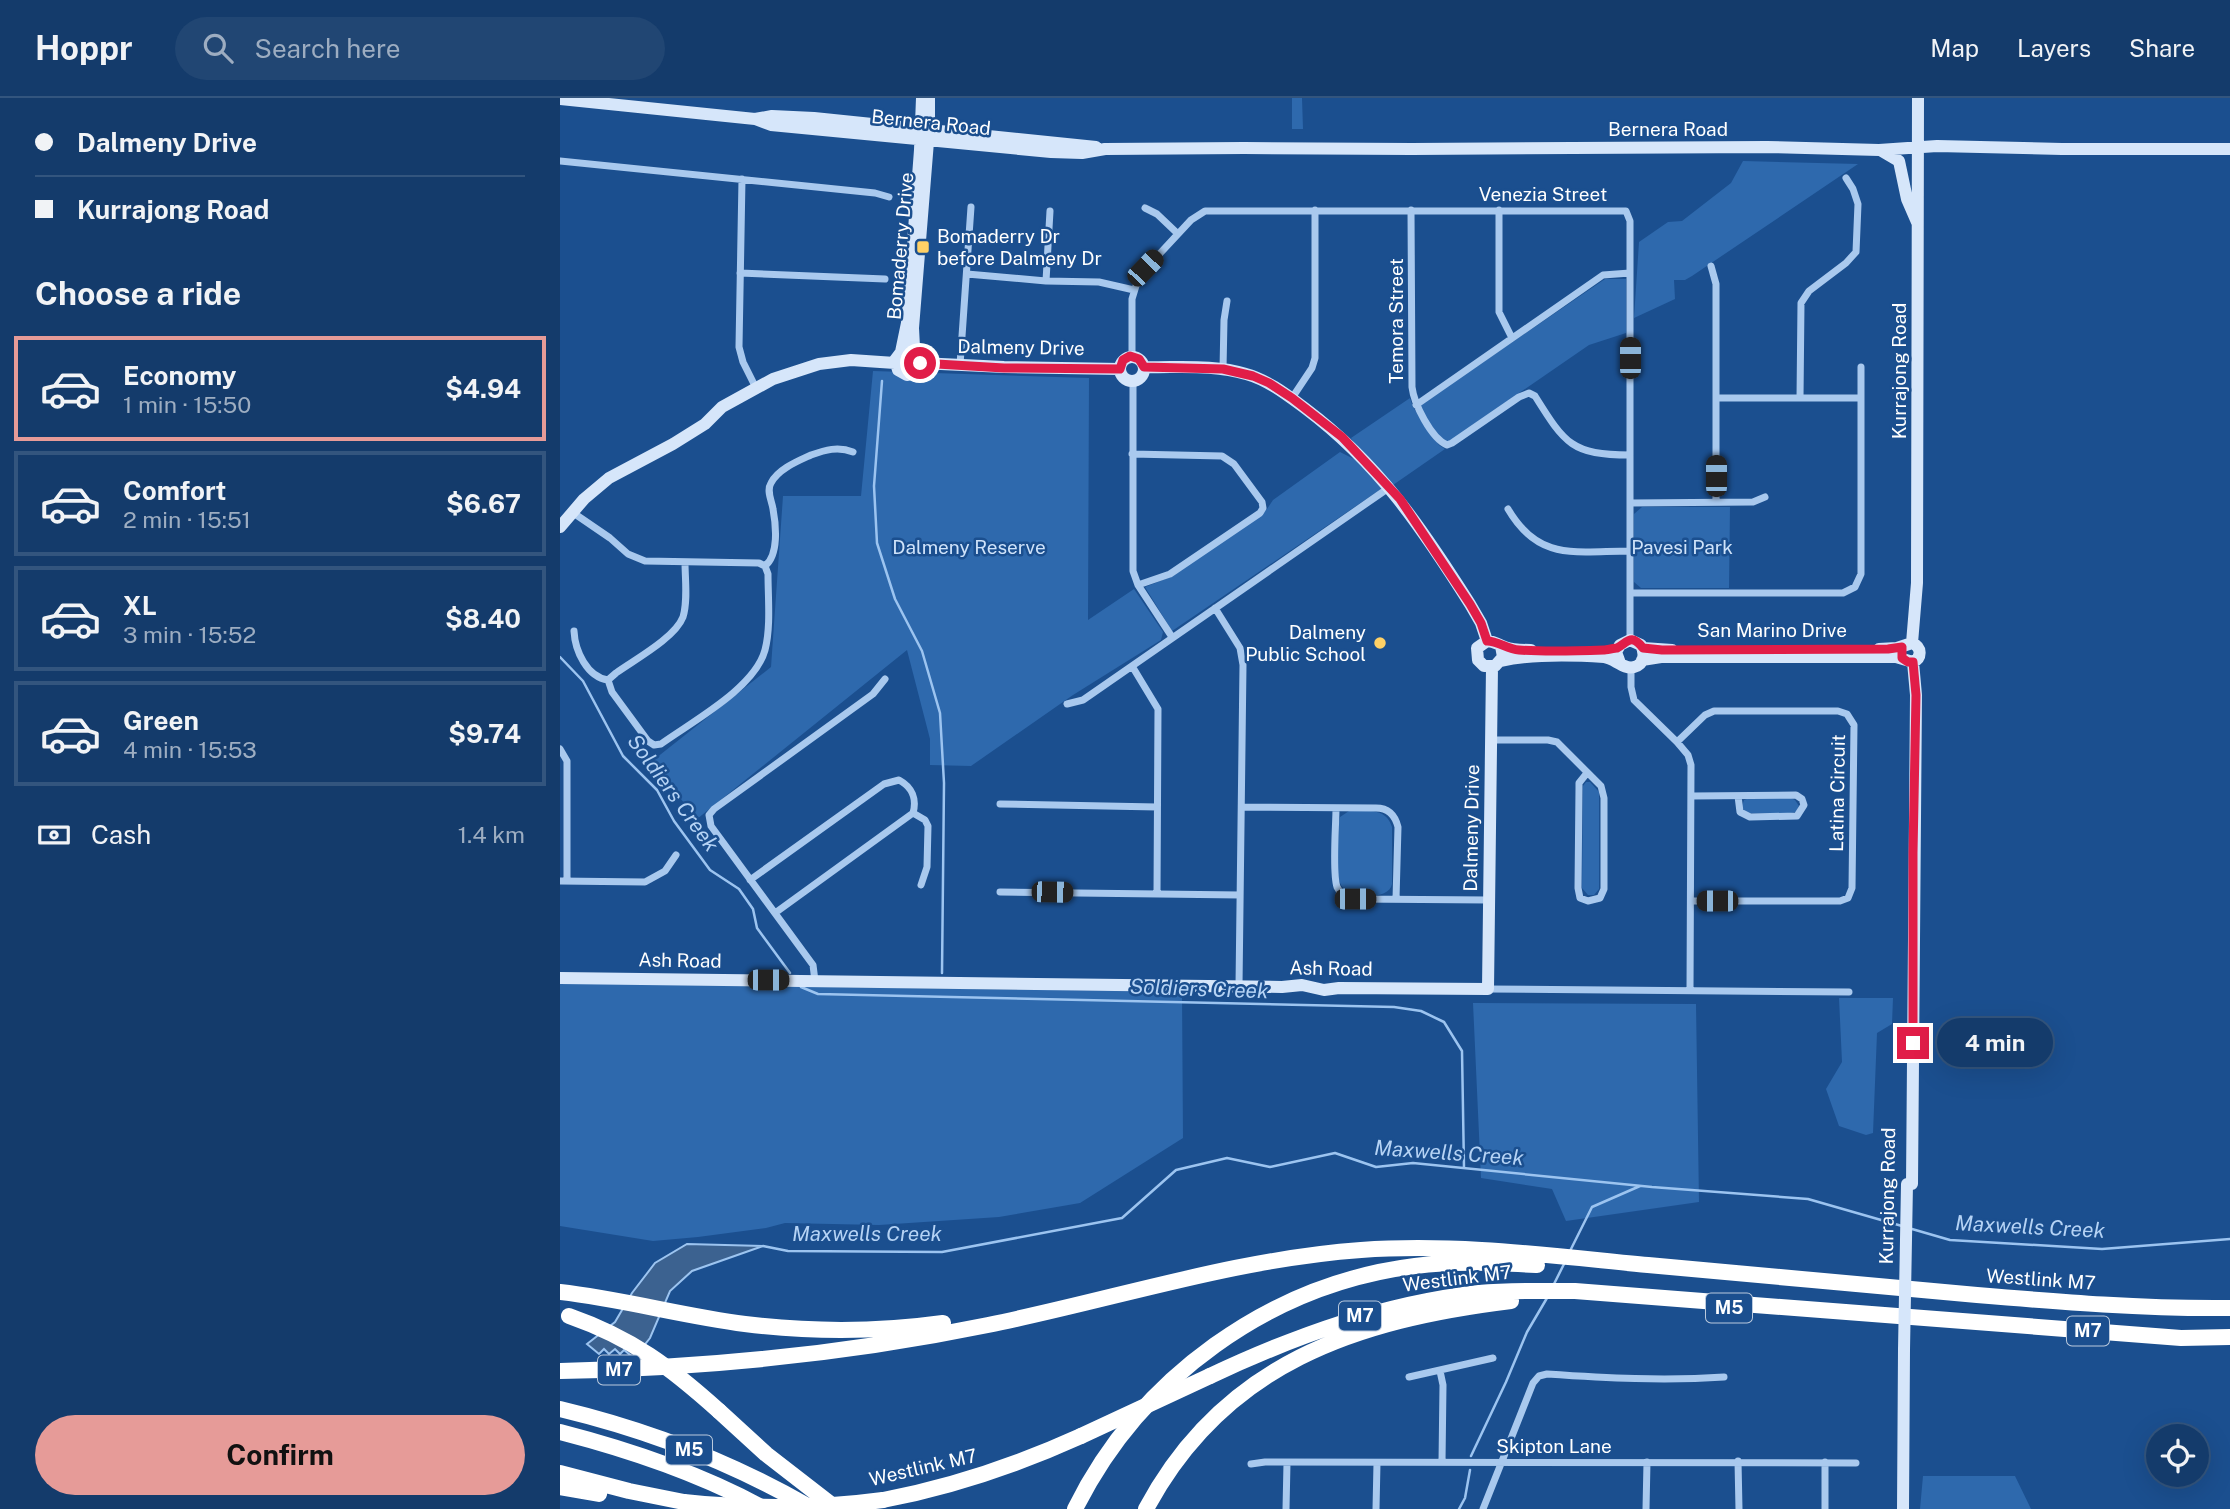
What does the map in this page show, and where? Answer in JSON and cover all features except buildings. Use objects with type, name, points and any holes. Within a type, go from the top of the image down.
[{"type":"highway","name":"Westlink M7","points":[[560,1371],[722,1364],[823,1353],[991,1325],[1293,1257],[1359,1250],[1460,1249],[1536,1260],[1850,1286],[2121,1306],[2230,1308]]},
{"type":"highway","name":"M7","points":[[1075,1509],[1102,1461],[1127,1427],[1155,1398],[1205,1351],[1269,1310],[1328,1286],[1395,1269],[1536,1260]]},
{"type":"highway","points":[[560,1292],[597,1296],[747,1324],[800,1329],[905,1327],[974,1319],[1166,1285]]},
{"type":"highway","name":"M5","points":[[1146,1509],[1180,1455],[1209,1421],[1240,1393],[1272,1372],[1330,1344],[1372,1329],[1521,1295],[1575,1294],[1828,1314],[1884,1315]]},
{"type":"highway","name":"Westlink M7","points":[[660,1501],[676,1507],[684,1502],[776,1508],[829,1507],[932,1490],[995,1472],[1294,1339],[1367,1314],[1447,1298],[1521,1295]]},
{"type":"highway","points":[[565,1315],[609,1331],[647,1352],[766,1454],[837,1509]]},
{"type":"highway","name":"M7","points":[[1884,1315],[2181,1338],[2230,1337]]},
{"type":"highway","name":"M5","points":[[560,1409],[649,1435],[704,1455],[811,1509]]},
{"type":"highway","name":"M5","points":[[560,1432],[650,1458],[714,1484],[765,1509]]},
{"type":"highway","points":[[560,1473],[660,1501]]},
{"type":"highway","points":[[560,1487],[660,1501]]},
{"type":"street","points":[[922,98],[925,135]]},
{"type":"street","points":[[925,135],[929,98]]},
{"type":"street","name":"Kurrajong Road","points":[[1905,1509],[1916,695],[1907,653],[1917,583],[1918,98]]},
{"type":"street","name":"Bernera Road","points":[[560,99],[755,119],[771,125],[925,135],[1051,152],[1105,149],[2230,149]]},
{"type":"street","name":"Bomaderry Drive","points":[[898,357],[906,323],[925,135]]},
{"type":"street","name":"Bomaderry Drive","points":[[919,359],[913,328],[925,135]]},
{"type":"street","points":[[1879,150],[1899,161],[1907,199],[1919,227]]},
{"type":"street","points":[[560,161],[875,193],[889,197]]},
{"type":"street","points":[[1800,398],[1801,303],[1809,291],[1851,259],[1857,247],[1858,204],[1846,178]]},
{"type":"street","points":[[742,179],[740,352],[756,388]]},
{"type":"street","points":[[960,365],[971,207]]},
{"type":"street","points":[[1145,208],[1160,216],[1177,233]]},
{"type":"street","points":[[1292,398],[1312,368],[1315,358],[1315,210]]},
{"type":"street","name":"Temora Street","points":[[1411,210],[1411,381],[1416,405],[1439,440],[1447,445],[1519,397],[1531,394],[1557,430],[1574,445],[1599,455],[1630,455]]},
{"type":"street","points":[[1499,210],[1499,312],[1512,338]]},
{"type":"street","points":[[1046,281],[1050,211]]},
{"type":"street","name":"Venezia Street","points":[[1132,356],[1134,290],[1145,268],[1177,233],[1205,211],[1626,211],[1630,221],[1630,640]]},
{"type":"street","points":[[1711,266],[1716,284],[1716,502]]},
{"type":"street","points":[[740,273],[885,279]]},
{"type":"street","points":[[1416,405],[1603,275],[1630,273]]},
{"type":"street","points":[[967,274],[1046,281],[1104,282],[1134,290]]},
{"type":"street","points":[[1223,369],[1223,320],[1227,301]]},
{"type":"street","points":[[560,527],[572,512],[609,478],[673,444],[705,424],[722,407],[756,388],[786,373],[819,364],[898,357],[908,350],[919,359],[916,372],[907,375],[900,372],[898,357]]},
{"type":"street","points":[[1132,356],[1139,359],[1144,367],[1142,376],[1133,381],[1124,378],[1120,369],[1123,360],[1132,356]]},
{"type":"street","name":"Dalmeny Drive","points":[[919,359],[960,365],[1120,369]]},
{"type":"street","points":[[1144,367],[1223,369],[1261,379],[1292,398],[1342,437],[1358,457],[1390,487],[1465,596],[1481,623],[1487,641]]},
{"type":"street","points":[[1631,593],[1843,593],[1852,590],[1858,584],[1861,574],[1861,367]]},
{"type":"street","points":[[1133,381],[1133,571],[1138,585],[1172,637]]},
{"type":"street","points":[[1716,398],[1861,398]]},
{"type":"street","points":[[765,566],[773,553],[775,520],[769,487],[774,479],[792,464],[821,452],[838,449],[853,452]]},
{"type":"street","points":[[1132,454],[1222,456],[1237,467],[1262,502],[1263,508],[1260,513],[1174,572],[1138,585]]},
{"type":"street","points":[[1067,704],[1083,701],[1390,487]]},
{"type":"street","points":[[1630,503],[1753,502],[1765,497]]},
{"type":"street","points":[[1508,509],[1523,531],[1545,546],[1561,550],[1630,551]]},
{"type":"street","points":[[572,512],[634,558],[645,561],[759,563],[765,566]]},
{"type":"street","points":[[608,680],[672,633],[679,624],[685,607],[685,562]]},
{"type":"street","points":[[608,680],[612,692],[648,741],[654,745],[661,744],[739,689],[755,673],[766,647],[768,580],[765,566]]},
{"type":"street","points":[[1215,608],[1242,654],[1239,986]]},
{"type":"street","points":[[574,631],[577,651],[596,677],[608,680]]},
{"type":"street","points":[[1618,648],[1520,650],[1487,641],[1480,645],[1476,656],[1480,664],[1496,664],[1524,657],[1598,657],[1609,658],[1625,665],[1637,666],[1642,654],[1639,643],[1630,640],[1623,642],[1616,656],[1625,665],[1634,700],[1677,742],[1688,755],[1691,765],[1690,989]]},
{"type":"street","points":[[1496,664],[1503,654],[1501,646]]},
{"type":"street","name":"San Marino Drive","points":[[1642,654],[1661,657],[1907,653]]},
{"type":"street","name":"Dalmeny Drive","points":[[1488,989],[1488,900],[1496,664]]},
{"type":"street","points":[[1132,666],[1158,709],[1157,894]]},
{"type":"street","points":[[815,981],[813,965],[711,826],[708,818],[713,809],[873,694],[885,678]]},
{"type":"street","name":"Latina Circuit","points":[[1677,742],[1705,715],[1714,711],[1838,711],[1847,714],[1854,725],[1852,888],[1848,898],[1840,901],[1692,901]]},
{"type":"street","points":[[1492,740],[1557,742],[1601,786],[1604,798],[1604,889],[1600,898],[1588,901],[1580,898],[1578,888],[1578,788],[1587,773]]},
{"type":"street","points":[[560,749],[567,761],[563,881],[645,882],[665,871],[676,855]]},
{"type":"street","points":[[750,880],[888,782],[899,780],[910,789],[915,801],[913,813],[775,913]]},
{"type":"street","points":[[1692,796],[1796,795],[1802,799],[1804,805],[1797,816],[1750,817],[1740,812],[1738,796]]},
{"type":"street","points":[[1000,804],[1157,807]]},
{"type":"street","points":[[1242,807],[1381,808],[1389,812],[1398,827],[1396,900]]},
{"type":"street","points":[[1336,808],[1336,880],[1340,892],[1355,899],[1488,900]]},
{"type":"street","points":[[913,813],[923,818],[928,826],[927,867],[921,885]]},
{"type":"street","points":[[1000,892],[1240,895]]},
{"type":"street","name":"Ash Road","points":[[560,978],[1302,985],[1324,990],[1690,989],[1849,992]]},
{"type":"street","points":[[1409,1377],[1493,1358]]},
{"type":"street","points":[[1440,1371],[1443,1385],[1442,1462]]},
{"type":"street","points":[[1486,1508],[1500,1462],[1533,1382],[1539,1376],[1547,1374],[1700,1380],[1724,1377]]},
{"type":"street","points":[[1738,1461],[1739,1509]]},
{"type":"street","name":"Skipton Lane","points":[[1251,1464],[1738,1461],[1856,1463]]},
{"type":"street","points":[[1646,1509],[1647,1462]]},
{"type":"street","points":[[1825,1462],[1825,1509]]},
{"type":"street","points":[[1286,1509],[1287,1463]]},
{"type":"street","points":[[1376,1509],[1377,1464]]},
{"type":"green space","points":[[1292,98],[1302,98],[1303,129],[1292,129]]},
{"type":"green space","points":[[1743,161],[1858,164],[1692,276],[1685,280],[1674,280],[1675,299],[1634,318],[1639,242],[1668,222],[1682,221],[1731,183]]},
{"type":"green space","points":[[1605,279],[1626,279],[1626,333],[1589,345],[1448,442],[1435,431],[1420,405]]},
{"type":"green space","name":"Dalmeny Reserve","points":[[873,371],[1089,378],[1088,620],[1134,589],[1163,632],[1161,640],[1073,695],[971,766],[930,765],[930,739],[907,650],[697,819],[651,762],[771,667],[783,496],[861,496]]},
{"type":"green space","points":[[1410,398],[1413,407],[1439,445],[1445,449],[1393,485],[1360,452],[1351,438]]},
{"type":"green space","points":[[1340,452],[1354,459],[1384,487],[1172,631],[1145,587],[1173,576],[1267,509],[1273,500]]},
{"type":"green space","name":"Pavesi Park","points":[[1642,507],[1730,507],[1729,588],[1641,588],[1634,582],[1634,514]]},
{"type":"green space","points":[[1590,782],[1599,792],[1599,889],[1594,895],[1588,895],[1582,888],[1583,786]]},
{"type":"green space","points":[[1791,798],[1799,806],[1796,812],[1791,813],[1750,813],[1744,811],[1742,806],[1744,800]]},
{"type":"green space","points":[[1349,811],[1381,813],[1392,827],[1392,884],[1384,893],[1359,895],[1345,890],[1341,885],[1337,863],[1339,823],[1340,817]]},
{"type":"green space","points":[[560,983],[1182,992],[1183,1138],[1080,1203],[999,1217],[879,1225],[785,1223],[766,1228],[653,1241],[560,1226]]},
{"type":"green space","points":[[1839,998],[1893,998],[1892,1024],[1877,1033],[1873,1133],[1866,1135],[1839,1126],[1826,1089],[1842,1062]]},
{"type":"green space","points":[[1473,1003],[1696,1004],[1699,1202],[1566,1221],[1552,1189],[1481,1178]]},
{"type":"green space","points":[[1923,1476],[2015,1476],[2031,1509],[1920,1509]]},
{"type":"shaded area","points":[[687,1244],[763,1246],[692,1271],[670,1291],[650,1338],[634,1358],[624,1350],[620,1354],[615,1349],[609,1354],[604,1349],[599,1354],[587,1344],[615,1322],[632,1293],[655,1263]]},
{"type":"waterway","points":[[882,381],[874,486],[877,543],[895,599],[922,651],[940,713],[944,783],[942,973]]},
{"type":"waterway","name":"Soldiers Creek","points":[[560,657],[583,681],[623,756],[657,790],[674,821],[710,870],[739,889],[753,909],[757,928],[790,973]]},
{"type":"waterway","name":"Soldiers Creek","points":[[801,987],[818,994],[1394,1007],[1421,1011],[1444,1022],[1462,1051],[1464,1168]]},
{"type":"waterway","name":"Maxwells Creek","points":[[763,1246],[788,1251],[942,1252],[1122,1218],[1176,1170],[1227,1158],[1270,1167],[1335,1153],[1376,1167],[1413,1163],[1652,1187],[1808,1199],[1902,1226]]},
{"type":"waterway","points":[[1570,1251],[1592,1207],[1640,1186]]},
{"type":"waterway","name":"Maxwells Creek","points":[[1912,1229],[1950,1240],[2102,1249],[2230,1239]]},
{"type":"waterway","points":[[1553,1286],[1564,1264]]},
{"type":"waterway","points":[[1471,1456],[1527,1332],[1547,1298]]},
{"type":"waterway","points":[[1459,1509],[1465,1498],[1470,1470]]},
{"type":"place","name":"Bomaderry Dr before Dalmeny Dr","points":[[923,247]]},
{"type":"place","name":"Dalmeny Public School","points":[[1380,643]]},
{"type":"route","points":[[920,363],[1004,368],[1120,369],[1123,360],[1135,356],[1144,367],[1223,369],[1261,379],[1292,398],[1342,437],[1358,457],[1381,476],[1400,499],[1459,586],[1477,615],[1487,641],[1501,646],[1520,650],[1604,650],[1618,648],[1626,640],[1633,640],[1643,648],[1662,650],[1902,647],[1900,653],[1903,660],[1913,662],[1916,695],[1913,1043]]}]
